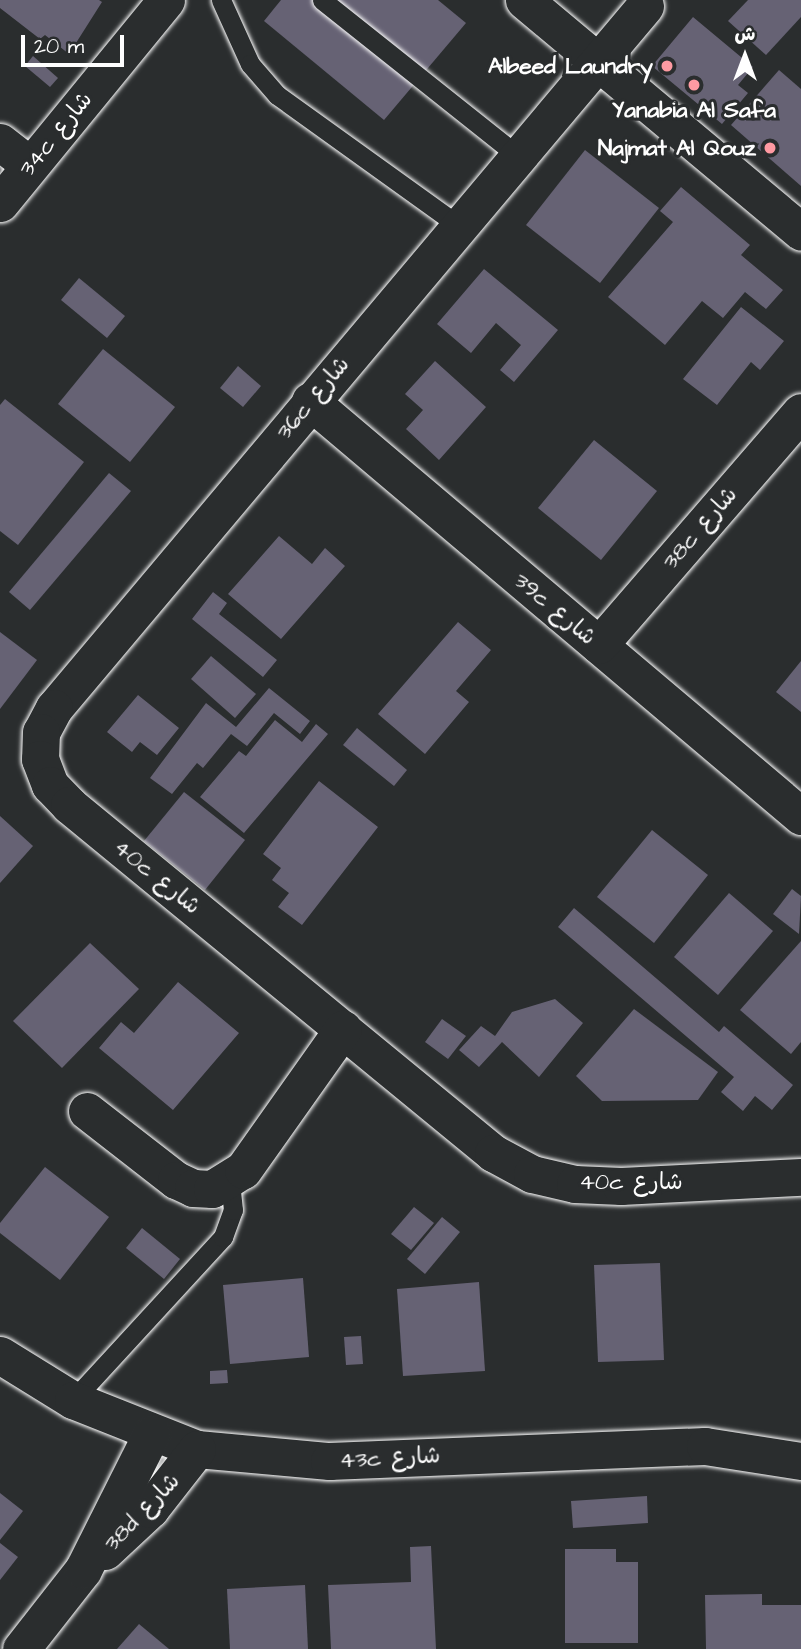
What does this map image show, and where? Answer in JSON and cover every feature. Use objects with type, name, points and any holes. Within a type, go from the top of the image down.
[{"type":"street","name":"34c شارع","points":[[0,203],[166,0]]},
{"type":"street","points":[[524,0],[801,232]]},
{"type":"street","name":"36c شارع","points":[[69,805],[50,785],[40,760],[41,733],[54,708],[598,62],[645,2]]},
{"type":"street","points":[[0,142],[29,166]]},
{"type":"street","name":"39c شارع","points":[[310,401],[801,816]]},
{"type":"street","name":"38c شارع","points":[[599,645],[801,412]]},
{"type":"street","name":"40c شارع","points":[[69,805],[493,1153],[532,1174],[575,1184],[621,1186],[801,1177]]},
{"type":"street","points":[[87,1111],[184,1184],[212,1189],[230,1182],[343,1029]]},
{"type":"street","name":"43c شارع","points":[[0,1355],[73,1401],[197,1449],[329,1461],[705,1446],[801,1461]]},
{"type":"street","name":"38d شارع","points":[[83,1570],[152,1433]]},
{"type":"street","name":"38d شارع","points":[[21,1649],[83,1570],[150,1509],[197,1449]]},
{"type":"lane","points":[[222,0],[250,64],[277,95],[459,226]]},
{"type":"lane","points":[[322,0],[518,156]]},
{"type":"lane","points":[[73,1401],[223,1237],[233,1210],[230,1182]]},
{"type":"building","points":[[0,0],[102,2],[69,54],[45,35],[40,39],[0,8]]},
{"type":"building","points":[[281,0],[438,0],[466,23],[384,120],[264,21]]},
{"type":"building","points":[[748,0],[801,0],[801,17],[766,55],[728,21]]},
{"type":"building","points":[[693,17],[753,67],[738,85],[748,93],[722,124],[652,66]]},
{"type":"building","points":[[33,56],[58,78],[50,87],[25,66]]},
{"type":"building","points":[[779,70],[801,89],[801,186],[731,125]]},
{"type":"building","points":[[585,150],[659,208],[600,283],[526,225]]},
{"type":"building","points":[[681,187],[750,245],[741,255],[783,290],[766,309],[745,292],[723,318],[702,301],[665,345],[608,297],[673,222],[660,211]]},
{"type":"building","points":[[484,269],[558,330],[514,382],[500,370],[521,345],[496,323],[471,353],[437,324]]},
{"type":"building","points":[[79,278],[125,316],[107,338],[61,300]]},
{"type":"building","points":[[741,307],[784,341],[760,370],[751,362],[717,405],[683,379]]},
{"type":"building","points":[[103,349],[175,407],[130,462],[58,404]]},
{"type":"building","points":[[435,361],[486,407],[439,460],[406,429],[423,410],[405,394]]},
{"type":"building","points":[[238,366],[261,386],[243,407],[220,388]]},
{"type":"building","points":[[5,399],[84,462],[18,545],[0,531],[0,405]]},
{"type":"building","points":[[594,440],[657,491],[601,560],[538,508]]},
{"type":"building","points":[[109,473],[131,491],[30,610],[9,592]]},
{"type":"building","points":[[279,536],[312,564],[325,548],[345,566],[281,639],[228,594]]},
{"type":"building","points":[[213,592],[227,603],[219,614],[277,660],[263,677],[192,619]]},
{"type":"building","points":[[458,622],[491,650],[456,691],[469,702],[425,754],[378,714]]},
{"type":"building","points":[[0,632],[37,660],[0,709]]},
{"type":"building","points":[[211,656],[256,694],[235,718],[191,679]]},
{"type":"building","points":[[801,661],[801,712],[776,692]]},
{"type":"building","points":[[269,688],[310,721],[300,734],[274,713],[247,746],[231,734],[203,768],[197,763],[172,794],[150,778],[206,703],[236,727]]},
{"type":"building","points":[[138,695],[179,728],[157,755],[140,742],[132,752],[107,732]]},
{"type":"building","points":[[275,720],[302,742],[316,724],[328,734],[244,833],[200,797],[239,751],[246,756]]},
{"type":"building","points":[[357,728],[407,770],[394,786],[343,745]]},
{"type":"building","points":[[319,781],[378,827],[302,925],[278,907],[289,893],[272,880],[281,868],[263,854]]},
{"type":"building","points":[[184,792],[245,840],[205,890],[144,841]]},
{"type":"building","points":[[0,816],[33,846],[0,883]]},
{"type":"building","points":[[652,830],[708,875],[654,943],[597,897]]},
{"type":"building","points":[[792,889],[801,896],[799,934],[773,914]]},
{"type":"building","points":[[729,893],[773,931],[718,995],[674,957]]},
{"type":"building","points":[[574,908],[719,1032],[724,1026],[793,1085],[772,1110],[755,1096],[743,1111],[721,1092],[734,1077],[558,927]]},
{"type":"building","points":[[801,941],[801,1042],[791,1054],[740,1010]]},
{"type":"building","points":[[90,943],[139,989],[62,1068],[13,1021]]},
{"type":"building","points":[[178,982],[239,1033],[173,1110],[99,1048],[121,1022],[134,1033]]},
{"type":"building","points":[[555,999],[583,1023],[539,1077],[502,1042],[479,1067],[459,1050],[481,1026],[495,1036],[512,1012]]},
{"type":"building","points":[[634,1009],[718,1072],[698,1100],[602,1101],[576,1076]]},
{"type":"building","points":[[442,1019],[466,1036],[448,1059],[425,1042]]},
{"type":"building","points":[[45,1167],[109,1217],[60,1280],[0,1233],[0,1223]]},
{"type":"building","points":[[414,1207],[434,1223],[411,1250],[391,1234]]},
{"type":"building","points":[[442,1217],[460,1232],[425,1274],[407,1259]]},
{"type":"building","points":[[142,1228],[180,1259],[164,1279],[126,1248]]},
{"type":"building","points":[[660,1263],[664,1360],[598,1362],[594,1265]]},
{"type":"building","points":[[303,1278],[309,1357],[230,1364],[223,1285]]},
{"type":"building","points":[[479,1282],[485,1371],[403,1376],[397,1289]]},
{"type":"building","points":[[361,1336],[363,1364],[346,1365],[344,1337]]},
{"type":"building","points":[[227,1370],[228,1383],[210,1384],[210,1371]]},
{"type":"building","points":[[0,1493],[23,1511],[0,1540]]},
{"type":"building","points":[[647,1496],[648,1523],[573,1528],[571,1501]]},
{"type":"building","points":[[0,1543],[18,1557],[0,1580]]},
{"type":"building","points":[[431,1546],[436,1649],[331,1649],[328,1585],[411,1582],[410,1547]]},
{"type":"building","points":[[565,1549],[616,1549],[616,1562],[638,1562],[638,1643],[565,1643]]},
{"type":"building","points":[[305,1585],[308,1649],[230,1649],[227,1589]]},
{"type":"building","points":[[762,1594],[762,1605],[801,1605],[801,1649],[706,1649],[705,1595]]},
{"type":"building","points":[[139,1624],[169,1649],[117,1649]]},
{"type":"place","name":"Albeed Laundry","points":[[667,66]]},
{"type":"place","name":"Yanabia Al Safa","points":[[694,85]]},
{"type":"place","name":"Najmat Al Qouz","points":[[770,148]]}]
